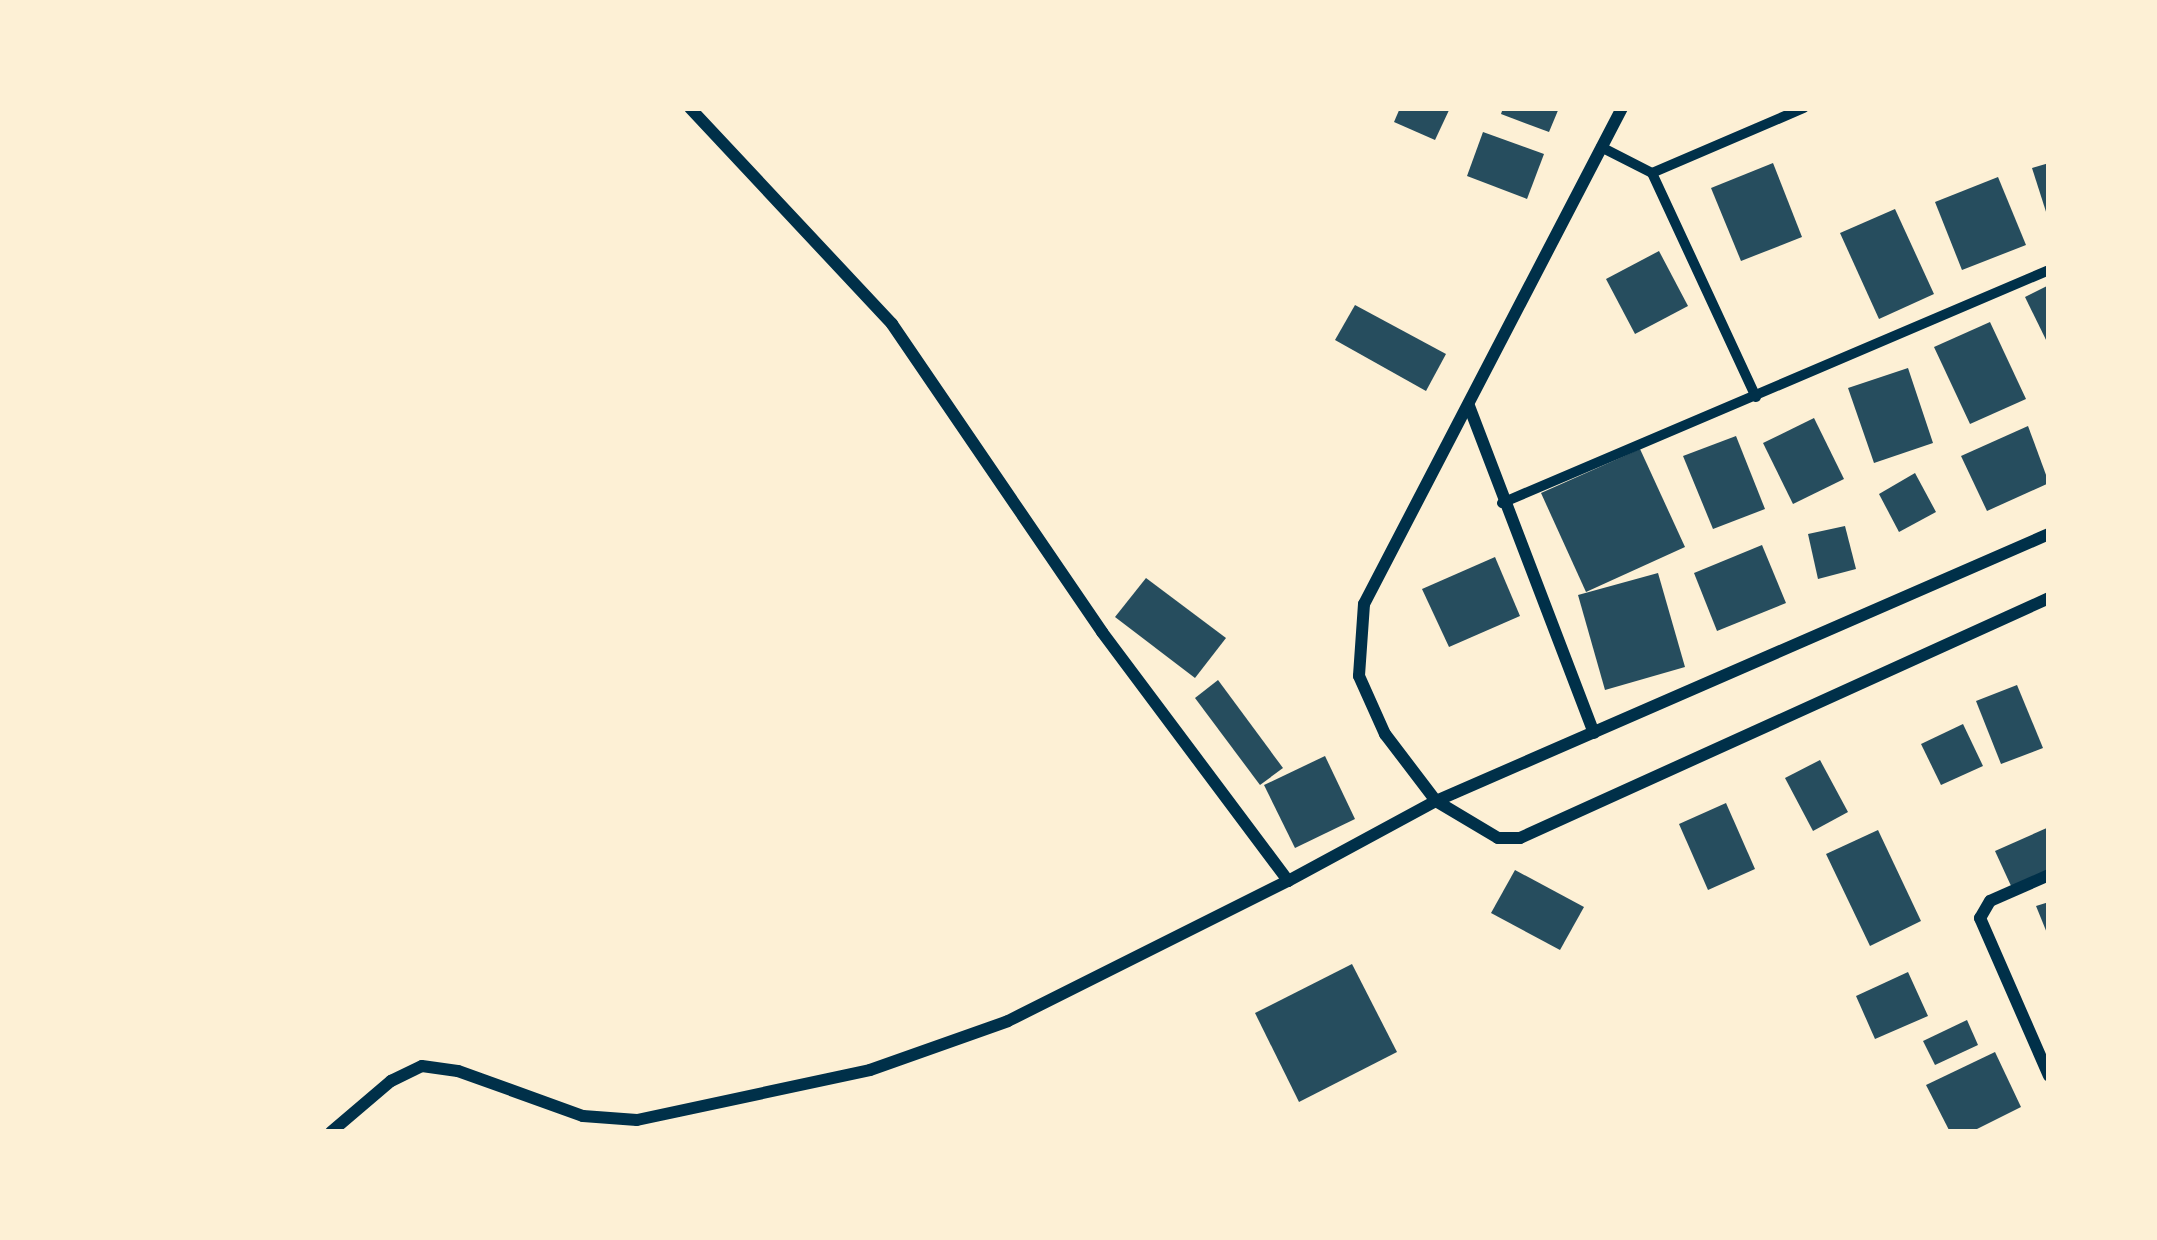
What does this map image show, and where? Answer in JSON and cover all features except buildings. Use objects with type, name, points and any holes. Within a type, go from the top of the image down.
[{"type":"street","points":[[689,108],[892,324],[1102,632],[1288,881]]},
{"type":"street","points":[[1622,108],[1468,406],[1384,555],[1357,641],[1368,701],[1436,801],[1498,838],[1520,838],[2049,598]]},
{"type":"street","points":[[1652,173],[1804,108]]},
{"type":"street","points":[[1601,147],[1652,173],[1756,397]]},
{"type":"street","points":[[1502,503],[2049,270]]},
{"type":"street","points":[[1468,406],[1594,733]]},
{"type":"street","points":[[331,1132],[391,1081],[422,1066],[458,1071],[583,1115],[637,1120],[869,1070],[1008,1021],[1436,801],[2049,534]]},
{"type":"street","points":[[2049,875],[1990,902],[1981,918],[2049,1076]]}]
